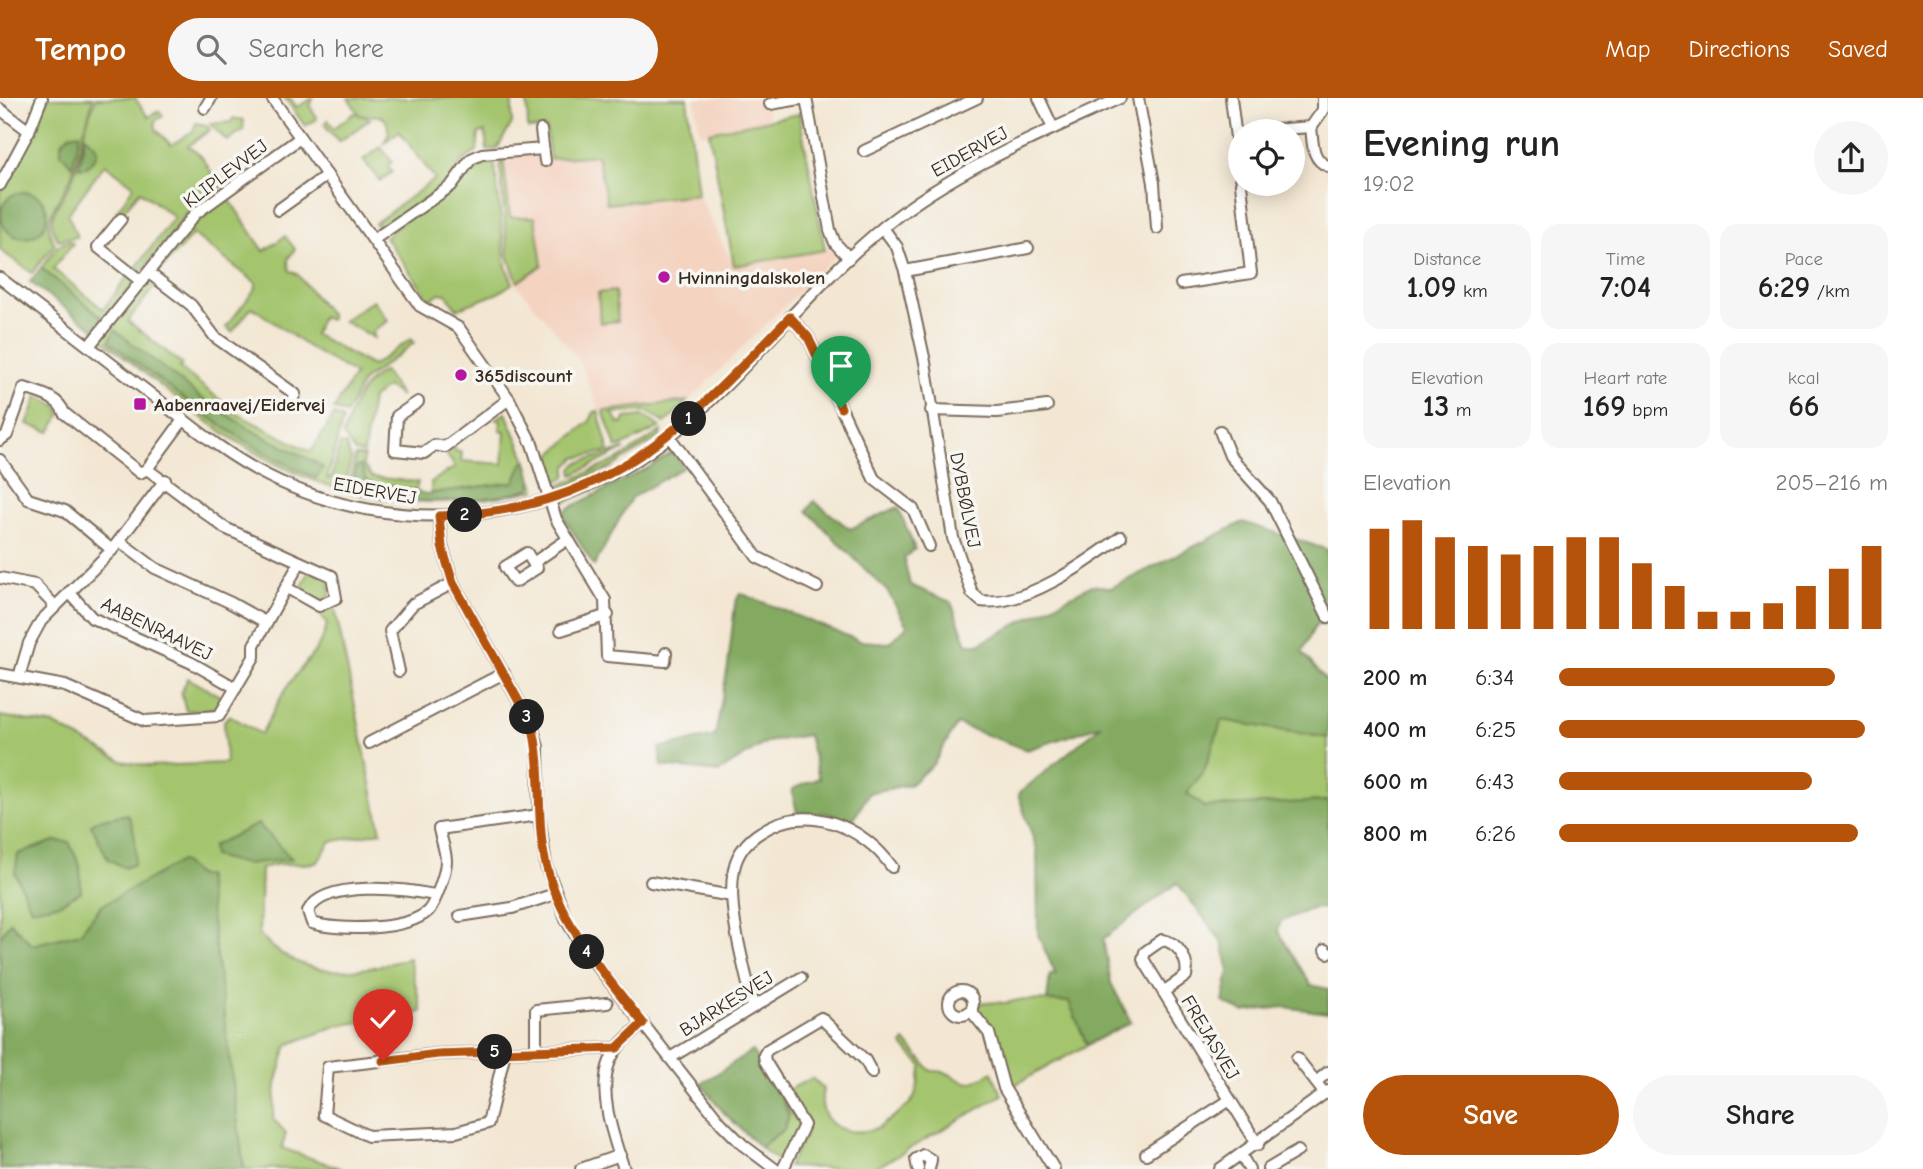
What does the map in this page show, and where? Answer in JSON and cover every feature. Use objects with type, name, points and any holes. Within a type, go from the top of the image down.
[{"type":"street","points":[[0,185],[29,131],[42,98]]},
{"type":"street","points":[[272,98],[420,306],[459,328],[509,399],[532,444],[550,499],[568,540],[600,589],[608,615],[607,656],[665,661],[666,653]]},
{"type":"street","points":[[770,104],[806,98],[830,230],[835,243],[849,258]]},
{"type":"street","points":[[864,150],[977,98]]},
{"type":"street","points":[[1039,98],[1053,128]]},
{"type":"street","name":"EIDERVEJ","points":[[0,278],[183,420],[241,461],[304,492],[382,512],[439,516],[489,512],[550,499],[611,473],[669,436],[849,258],[883,228],[967,170],[1120,98]]},
{"type":"street","points":[[1138,98],[1148,166],[1154,183],[1157,228]]},
{"type":"street","points":[[1231,98],[1235,119]]},
{"type":"street","points":[[1323,98],[1323,110],[1311,127],[1314,156],[1328,166]]},
{"type":"street","points":[[0,109],[29,131]]},
{"type":"street","points":[[1305,127],[1311,127]]},
{"type":"street","points":[[541,130],[545,161]]},
{"type":"street","name":"KLIPLEVVEJ","points":[[89,346],[195,214],[300,138]]},
{"type":"street","points":[[373,240],[451,186],[471,159],[482,154],[543,149]]},
{"type":"street","points":[[278,210],[327,175]]},
{"type":"street","points":[[1181,284],[1251,273],[1242,196]]},
{"type":"street","points":[[121,219],[98,247],[191,305],[215,337],[295,394],[291,402]]},
{"type":"street","name":"DYBBØLVEJ","points":[[883,228],[897,247],[905,271],[925,362],[953,538],[972,593],[981,601],[1009,601],[1047,584],[1094,557],[1121,537]]},
{"type":"street","points":[[905,271],[1028,248]]},
{"type":"street","points":[[790,317],[808,337],[874,479],[913,509],[929,546]]},
{"type":"street","points":[[0,439],[7,435],[24,388],[49,396],[62,405],[64,413],[141,473],[147,469],[183,420]]},
{"type":"street","points":[[418,402],[397,416],[395,450],[424,453],[435,445],[445,447],[509,399]]},
{"type":"street","points":[[932,410],[998,412],[1047,406]]},
{"type":"street","points":[[1220,431],[1230,456],[1270,501],[1328,617]]},
{"type":"street","points":[[669,436],[757,557],[817,587]]},
{"type":"street","points":[[0,460],[29,499],[65,511],[155,568],[267,623]]},
{"type":"street","points":[[147,469],[225,528],[331,576],[336,598],[319,606],[287,588]]},
{"type":"street","name":"AABENRAAVEJ","points":[[19,677],[29,643],[54,605],[116,545],[164,481]]},
{"type":"street","points":[[439,516],[442,547],[453,583],[532,725],[538,747],[539,815],[546,866],[555,894],[584,949],[721,1123],[751,1152],[775,1169]]},
{"type":"street","points":[[533,562],[568,540]]},
{"type":"street","points":[[0,674],[65,686],[145,721],[219,716],[254,657],[254,645],[300,562]]},
{"type":"street","points":[[0,578],[35,585],[54,605]]},
{"type":"street","points":[[400,671],[390,631],[413,604],[453,583]]},
{"type":"street","name":"AABENRAAVEJ","points":[[69,592],[92,618],[192,663],[236,688]]},
{"type":"street","points":[[561,630],[608,615]]},
{"type":"street","points":[[369,743],[503,673]]},
{"type":"street","points":[[435,895],[391,888],[355,890],[323,898],[313,903],[308,911],[312,922],[325,926],[368,927],[421,916],[430,909],[435,895],[446,862],[439,829],[539,815]]},
{"type":"street","points":[[753,1007],[732,896],[734,865],[743,847],[771,825],[792,819],[827,821],[847,827],[879,849],[892,867]]},
{"type":"street","points":[[651,883],[732,896]]},
{"type":"street","points":[[460,916],[512,908],[555,894]]},
{"type":"street","name":"FREJASVEJ","points":[[1163,992],[1186,976],[1187,969],[1182,953],[1168,941],[1161,940],[1145,952],[1143,959],[1163,992],[1258,1145]]},
{"type":"street","name":"BJARKESVEJ","points":[[670,1058],[801,978]]},
{"type":"street","points":[[536,1051],[536,1010],[607,1003]]},
{"type":"street","points":[[971,1011],[989,1033],[1004,1088],[1054,1169]]},
{"type":"street","points":[[783,1169],[804,1125],[765,1061],[767,1050],[821,1018],[865,1060],[872,1073]]},
{"type":"street","points":[[624,1169],[606,1092],[607,1073],[617,1048],[643,1023]]},
{"type":"street","points":[[505,1052],[488,1124],[456,1132],[368,1136],[324,1115],[327,1067],[438,1054],[617,1048]]},
{"type":"street","points":[[1220,1169],[1258,1145],[1326,1093],[1297,1058]]},
{"type":"street","points":[[1315,1082],[1328,1072]]},
{"type":"street","name":"FREJASVEJ","points":[[1146,1154],[1230,1100]]},
{"type":"street","points":[[1268,1169],[1298,1151]]},
{"type":"street","points":[[918,1169],[915,1162],[923,1155],[931,1160],[929,1169]]},
{"type":"street","points":[[581,1169],[620,1156]]},
{"type":"street","points":[[1241,1156],[1249,1169]]},
{"type":"shaded area","points":[[694,98],[766,98],[768,120],[700,134]]},
{"type":"shaded area","name":"Hvinningdalskolen","points":[[543,149],[550,159],[597,154],[607,204],[698,194],[734,266],[839,248],[841,250],[691,399],[600,411],[578,358],[516,284],[509,269],[497,153]]},
{"type":"green space","points":[[46,98],[93,98],[73,172],[50,218],[50,235],[55,244],[32,273],[0,250],[0,192],[17,165]]},
{"type":"green space","points":[[96,98],[135,98],[148,117],[159,111],[163,116],[155,121],[156,129],[171,145],[193,131],[196,123],[206,125],[210,130],[188,146],[201,156],[215,178],[231,180],[190,209],[140,273],[135,269],[174,217],[140,191],[120,215],[116,212],[134,186],[105,164],[68,214],[77,237],[58,240],[53,232],[53,216],[72,180]]},
{"type":"green space","points":[[285,98],[290,98],[297,107],[313,98],[310,106],[317,119],[305,126]]},
{"type":"green space","points":[[348,98],[512,98],[512,123],[497,149],[487,150],[485,132],[479,133],[477,151],[462,162],[449,182],[380,231],[375,223],[435,179],[399,131],[383,144],[389,133],[386,120],[380,116],[360,115]]},
{"type":"green space","points":[[527,98],[687,98],[698,194],[607,204],[597,155],[550,159],[546,128],[528,129]]},
{"type":"green space","points":[[355,113],[370,119],[339,142],[324,124],[328,120],[334,128]]},
{"type":"green space","points":[[799,114],[825,250],[734,266],[709,132]]},
{"type":"green space","points":[[233,118],[244,120],[243,130],[227,141],[210,124],[231,122]]},
{"type":"green space","points":[[80,133],[72,166],[61,153],[61,143],[69,135]]},
{"type":"green space","points":[[85,136],[97,147],[97,155],[87,167],[79,168]]},
{"type":"green space","points":[[381,147],[392,162],[388,165],[392,172],[380,181],[363,160]]},
{"type":"green space","points":[[494,157],[506,267],[513,283],[498,293],[457,309],[446,294],[439,293],[430,300],[385,237],[472,163]]},
{"type":"green space","points":[[503,157],[510,217],[535,217],[542,265],[518,282],[508,256],[500,165]]},
{"type":"green space","points":[[24,192],[41,198],[47,215],[41,232],[24,238],[7,232],[1,215],[7,198]]},
{"type":"green space","points":[[227,196],[264,251],[285,236],[295,249],[288,259],[289,270],[297,274],[331,316],[329,320],[322,317],[314,334],[372,366],[411,339],[414,343],[363,381],[346,414],[334,409],[355,374],[311,349],[252,307],[232,332],[226,327],[256,288],[256,283],[193,234],[157,274],[156,269],[196,218]]},
{"type":"green space","points":[[70,241],[73,243],[53,269],[103,309],[129,275],[136,279],[104,319],[41,268],[58,245]]},
{"type":"green space","points":[[41,268],[104,319],[95,330],[30,282]]},
{"type":"green space","points":[[148,279],[158,282],[128,321],[182,364],[180,368],[239,415],[311,452],[334,415],[343,419],[327,479],[332,477],[340,444],[346,445],[351,459],[344,490],[309,479],[245,447],[186,406],[102,339]]},
{"type":"green space","points":[[615,291],[618,321],[600,323],[598,293]]},
{"type":"green space","points":[[373,300],[388,321],[373,331],[374,338],[343,321]]},
{"type":"green space","points":[[115,330],[200,397],[251,430],[323,468],[316,478],[260,450],[234,433],[109,341]]},
{"type":"green space","points":[[384,371],[401,396],[387,387],[372,398],[364,453],[355,452],[343,435],[357,398],[368,383]]},
{"type":"green space","points":[[38,396],[59,407],[60,416],[50,432],[27,424]]},
{"type":"green space","points":[[687,401],[665,423],[646,411],[612,413],[619,423],[623,424],[625,418],[644,416],[660,427],[616,447],[603,411]]},
{"type":"green space","points":[[598,411],[609,451],[576,458],[567,466],[566,477],[555,482],[548,457]]},
{"type":"green space","points":[[506,413],[527,462],[523,463],[515,482],[431,493],[431,482],[455,467],[443,449],[455,447],[454,451],[462,452],[461,461],[503,464],[505,431],[500,430],[501,421],[495,419]]},
{"type":"green space","points":[[661,431],[660,437],[610,468],[561,489],[554,488],[619,459]]},
{"type":"green space","points":[[663,447],[668,449],[623,477],[559,505],[561,501],[602,484]]},
{"type":"green space","points":[[625,449],[573,475],[572,469],[577,463]]},
{"type":"green space","points":[[673,452],[684,467],[631,498],[594,566],[563,516],[567,509],[646,469]]},
{"type":"green space","points":[[355,456],[364,456],[363,465],[372,477],[418,482],[416,490],[372,483],[366,479],[361,466],[353,489],[396,499],[442,502],[419,502],[372,497],[348,492]]},
{"type":"green space","points":[[523,462],[527,462],[532,479],[531,488],[488,498],[419,501],[353,490],[356,467],[361,466],[366,479],[372,483],[427,494],[514,482]]},
{"type":"green space","points":[[532,479],[536,490],[465,501],[531,488]]},
{"type":"green space","points":[[814,501],[850,529],[898,507],[915,549],[904,558],[910,585],[951,602],[967,644],[979,644],[1092,585],[1111,588],[1243,522],[1328,550],[1328,624],[1316,624],[1302,652],[1328,683],[1328,738],[1222,720],[1204,771],[1187,793],[1204,807],[1328,801],[1328,909],[1314,908],[1281,921],[1278,931],[1311,985],[1328,989],[1328,1013],[1284,1007],[1243,1012],[1223,1002],[1229,971],[1222,942],[1177,883],[1103,939],[1111,983],[1131,1022],[1087,1045],[1069,1002],[1047,1001],[1050,974],[1056,975],[1038,935],[1037,850],[1018,794],[1102,725],[1027,750],[957,724],[934,763],[911,784],[869,793],[852,822],[829,814],[797,813],[792,789],[819,778],[808,735],[767,742],[719,772],[662,766],[659,748],[715,736],[728,666],[735,604],[740,593],[860,641],[890,643],[907,626],[888,592],[807,511]]},
{"type":"green space","points":[[310,569],[329,578],[330,597],[319,602],[300,591]]},
{"type":"green space","points":[[334,604],[381,832],[330,842],[318,862],[275,865],[261,869],[259,934],[292,960],[310,967],[348,970],[409,958],[422,1012],[336,1026],[287,1045],[276,1084],[273,1119],[286,1133],[282,1148],[342,1169],[244,1169],[199,876],[189,869],[101,905],[81,933],[32,945],[10,922],[0,937],[0,716],[55,725],[122,761],[149,766],[226,763],[224,721],[229,715],[261,734],[288,686],[322,639],[327,623],[318,612]]},
{"type":"green space","points":[[188,678],[223,698],[217,709],[186,711],[181,692]]},
{"type":"green space","points":[[1222,720],[1328,738],[1328,801],[1204,807],[1187,793],[1204,771]]},
{"type":"green space","points":[[127,814],[134,832],[135,852],[134,864],[125,868],[108,859],[91,825],[97,820]]},
{"type":"green space","points":[[258,824],[292,859],[245,864],[213,856],[212,846]]},
{"type":"green space","points":[[54,841],[69,842],[80,866],[81,892],[59,904],[31,909],[15,873],[18,854]]},
{"type":"green space","points":[[181,861],[198,876],[206,876],[244,1169],[0,1169],[0,937],[10,922],[32,945],[80,933],[101,906]]},
{"type":"green space","points":[[1018,1000],[1069,1001],[1087,1045],[1009,1088],[1000,1063],[998,1044],[977,1007],[982,1002],[1007,1003]]},
{"type":"green space","points":[[905,1041],[931,1071],[941,1071],[965,1082],[980,1079],[992,1072],[1002,1095],[874,1169],[788,1167],[807,1131],[788,1090],[812,1078],[823,1089],[824,1111],[835,1126],[854,1131],[877,1128],[909,1104],[917,1090],[922,1066],[902,1045]]},
{"type":"green space","points":[[752,1051],[781,1096],[789,1116],[784,1129],[760,1147],[725,1114],[701,1084]]},
{"type":"green space","points":[[781,1096],[800,1126],[781,1163],[760,1147],[784,1129],[789,1116]]},
{"type":"place","name":"Hvinningdalskolen","points":[[664,277]]},
{"type":"place","name":"365discount","points":[[461,375]]},
{"type":"place","name":"Aabenraavej/Eidervej","points":[[140,404]]},
{"type":"route","points":[[383,1061],[438,1054],[617,1048],[643,1023],[584,949],[555,894],[542,844],[538,747],[532,725],[453,583],[442,547],[439,516],[489,512],[550,499],[598,480],[633,461],[669,436],[702,408],[790,317],[808,337],[841,408]]}]
